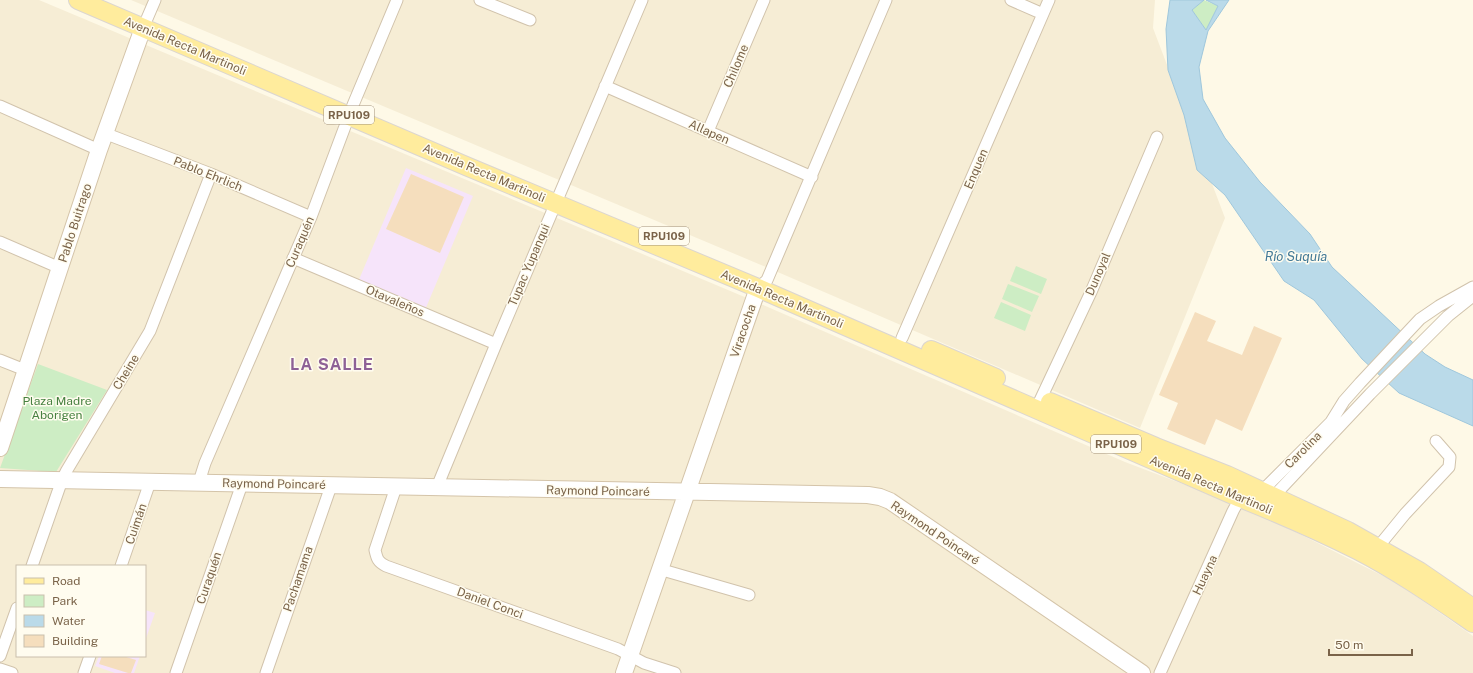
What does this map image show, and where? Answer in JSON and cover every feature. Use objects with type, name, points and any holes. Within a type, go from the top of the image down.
[{"type":"main road","name":"Avenida Recta Martinoli","points":[[78,0],[145,22],[763,284],[1038,403],[1227,475],[1257,496],[1278,514],[1327,536],[1385,566],[1433,595],[1473,623]]},
{"type":"main road","name":"Avenida Recta Martinoli","points":[[110,0],[145,22]]},
{"type":"main road","name":"Avenida Recta Martinoli","points":[[763,284],[902,338],[1181,472],[1257,496],[1330,522],[1378,547],[1419,571],[1473,608]]},
{"type":"street","name":"Pablo Buitrago","points":[[0,448],[104,133],[145,22],[155,0]]},
{"type":"street","name":"Curaquén","points":[[199,482],[205,463],[311,217],[352,110],[397,0]]},
{"type":"street","points":[[480,0],[530,20]]},
{"type":"street","name":"Tupac Yupanqui","points":[[437,487],[642,0]]},
{"type":"street","name":"Chilome","points":[[708,131],[764,0]]},
{"type":"street","name":"Viracocha","points":[[624,673],[686,493],[763,284],[812,177],[886,0]]},
{"type":"street","points":[[1011,0],[1043,14]]},
{"type":"street","name":"Enquen","points":[[902,338],[1049,0]]},
{"type":"street","name":"Allapen","points":[[605,86],[812,177]]},
{"type":"street","points":[[0,106],[99,150]]},
{"type":"street","name":"Pablo Ehrlich","points":[[104,133],[211,174],[311,217]]},
{"type":"street","name":"Dunoyal","points":[[1038,403],[1091,292],[1157,137]]},
{"type":"street","name":"Cheine","points":[[32,565],[62,480],[150,331],[211,174]]},
{"type":"street","points":[[0,242],[60,268]]},
{"type":"street","name":"Otavaleños","points":[[294,258],[496,344]]},
{"type":"street","points":[[1473,286],[1439,306],[1448,316],[1473,296]]},
{"type":"street","name":"Carolina","points":[[1257,496],[1331,422],[1344,401],[1420,319],[1439,306]]},
{"type":"street","name":"Carolina","points":[[1257,496],[1370,394],[1448,316]]},
{"type":"street","points":[[0,360],[25,370]]},
{"type":"street","points":[[1378,547],[1405,514],[1449,466],[1450,457],[1436,441]]},
{"type":"street","name":"Raymond Poincaré","points":[[0,479],[686,493],[868,495],[880,497],[890,501],[1046,609],[1142,673]]},
{"type":"street","name":"Cuimán","points":[[121,565],[150,482]]},
{"type":"street","name":"Curaquén","points":[[176,673],[242,484]]},
{"type":"street","name":"Pachamama","points":[[266,673],[331,486]]},
{"type":"street","name":"Daniel Conci","points":[[396,487],[375,550],[376,559],[379,562],[386,566],[618,649],[630,654],[644,663],[675,673]]},
{"type":"street","name":"Huayna","points":[[1160,673],[1257,496]]},
{"type":"street","points":[[660,569],[749,595]]},
{"type":"street","points":[[0,656],[16,611]]},
{"type":"street","points":[[84,673],[90,657]]},
{"type":"street","points":[[0,669],[12,673]]},
{"type":"shaded area","points":[[0,0],[39,0],[747,298],[1125,462],[1254,511],[1397,583],[1473,636],[1473,673],[0,673]]},
{"type":"shaded area","points":[[131,0],[1155,0],[1153,28],[1225,218],[1140,428],[773,270]]},
{"type":"shaded area","points":[[406,168],[473,196],[425,310],[358,282]]},
{"type":"shaded area","points":[[146,610],[155,613],[146,638]]},
{"type":"shaded area","points":[[99,657],[140,657],[134,673],[115,673],[95,666]]},
{"type":"green space","points":[[1204,0],[1218,6],[1206,30],[1192,10]]},
{"type":"green space","points":[[1016,266],[1047,279],[1041,294],[1010,281]]},
{"type":"green space","points":[[1008,284],[1039,296],[1032,312],[1002,299]]},
{"type":"green space","points":[[1001,302],[1031,315],[1025,331],[994,318]]},
{"type":"green space","name":"Plaza Madre Aborigen","points":[[38,364],[107,390],[56,472],[0,468]]},
{"type":"water","name":"Río Suquía","points":[[1170,0],[1204,0],[1192,10],[1206,30],[1218,6],[1206,0],[1229,0],[1208,31],[1199,67],[1203,99],[1225,138],[1260,182],[1310,234],[1332,267],[1425,354],[1445,367],[1473,380],[1473,426],[1399,393],[1362,359],[1314,300],[1284,281],[1225,195],[1197,170],[1184,115],[1168,70],[1166,29]]},
{"type":"building","points":[[411,174],[464,197],[440,253],[386,229]]},
{"type":"building","points":[[1195,312],[1216,321],[1207,341],[1242,355],[1254,326],[1282,338],[1242,431],[1216,419],[1205,445],[1167,429],[1178,403],[1159,395]]},
{"type":"building","points":[[102,657],[126,657],[136,660],[131,673],[99,664]]},
{"type":"district","name":"LA SALLE","points":[[332,364]]}]
